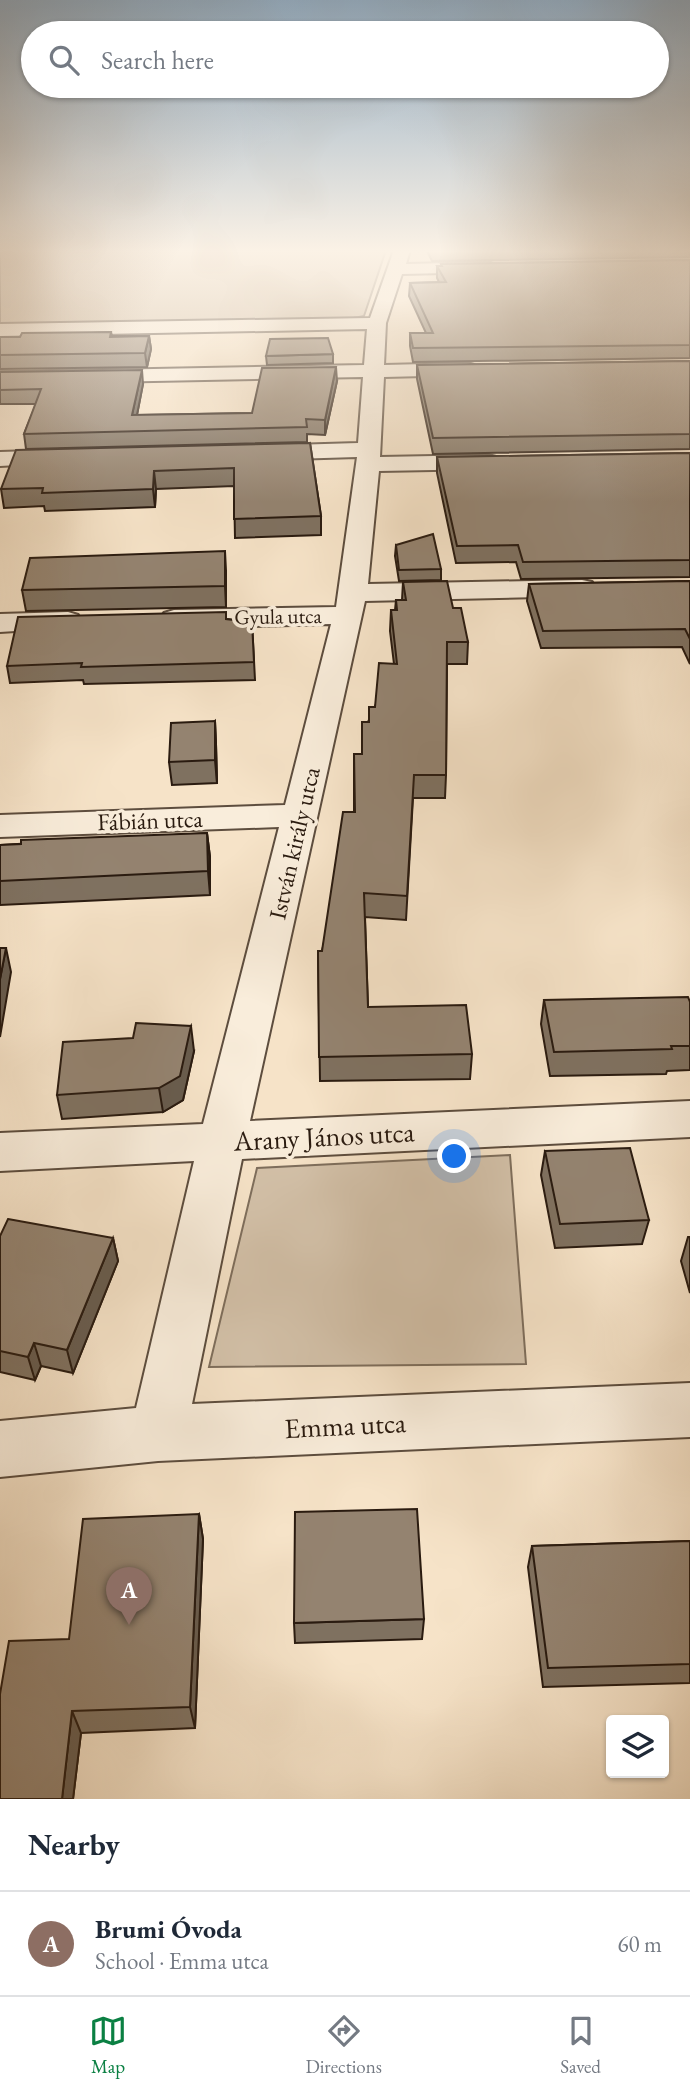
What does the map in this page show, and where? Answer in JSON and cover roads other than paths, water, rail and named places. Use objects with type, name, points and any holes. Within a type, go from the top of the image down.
[{"type":"street","name":"István király utca","points":[[158,1433],[222,1140],[350,604],[368,457],[376,334]]},
{"type":"street","points":[[0,378],[483,369]]},
{"type":"street","points":[[232,453],[508,461]]},
{"type":"street","points":[[0,459],[82,457]]},
{"type":"street","name":"Gyula utca","points":[[152,619],[609,588]]},
{"type":"street","points":[[0,623],[97,621]]},
{"type":"street","name":"Fábián utca","points":[[0,826],[301,815]]},
{"type":"street","name":"Arany János utca","points":[[0,1152],[690,1119]]},
{"type":"street","name":"Emma utca","points":[[0,1449],[158,1433],[690,1410]]},
{"type":"place","name":"Brumi Óvoda","points":[[129,1625]]}]
